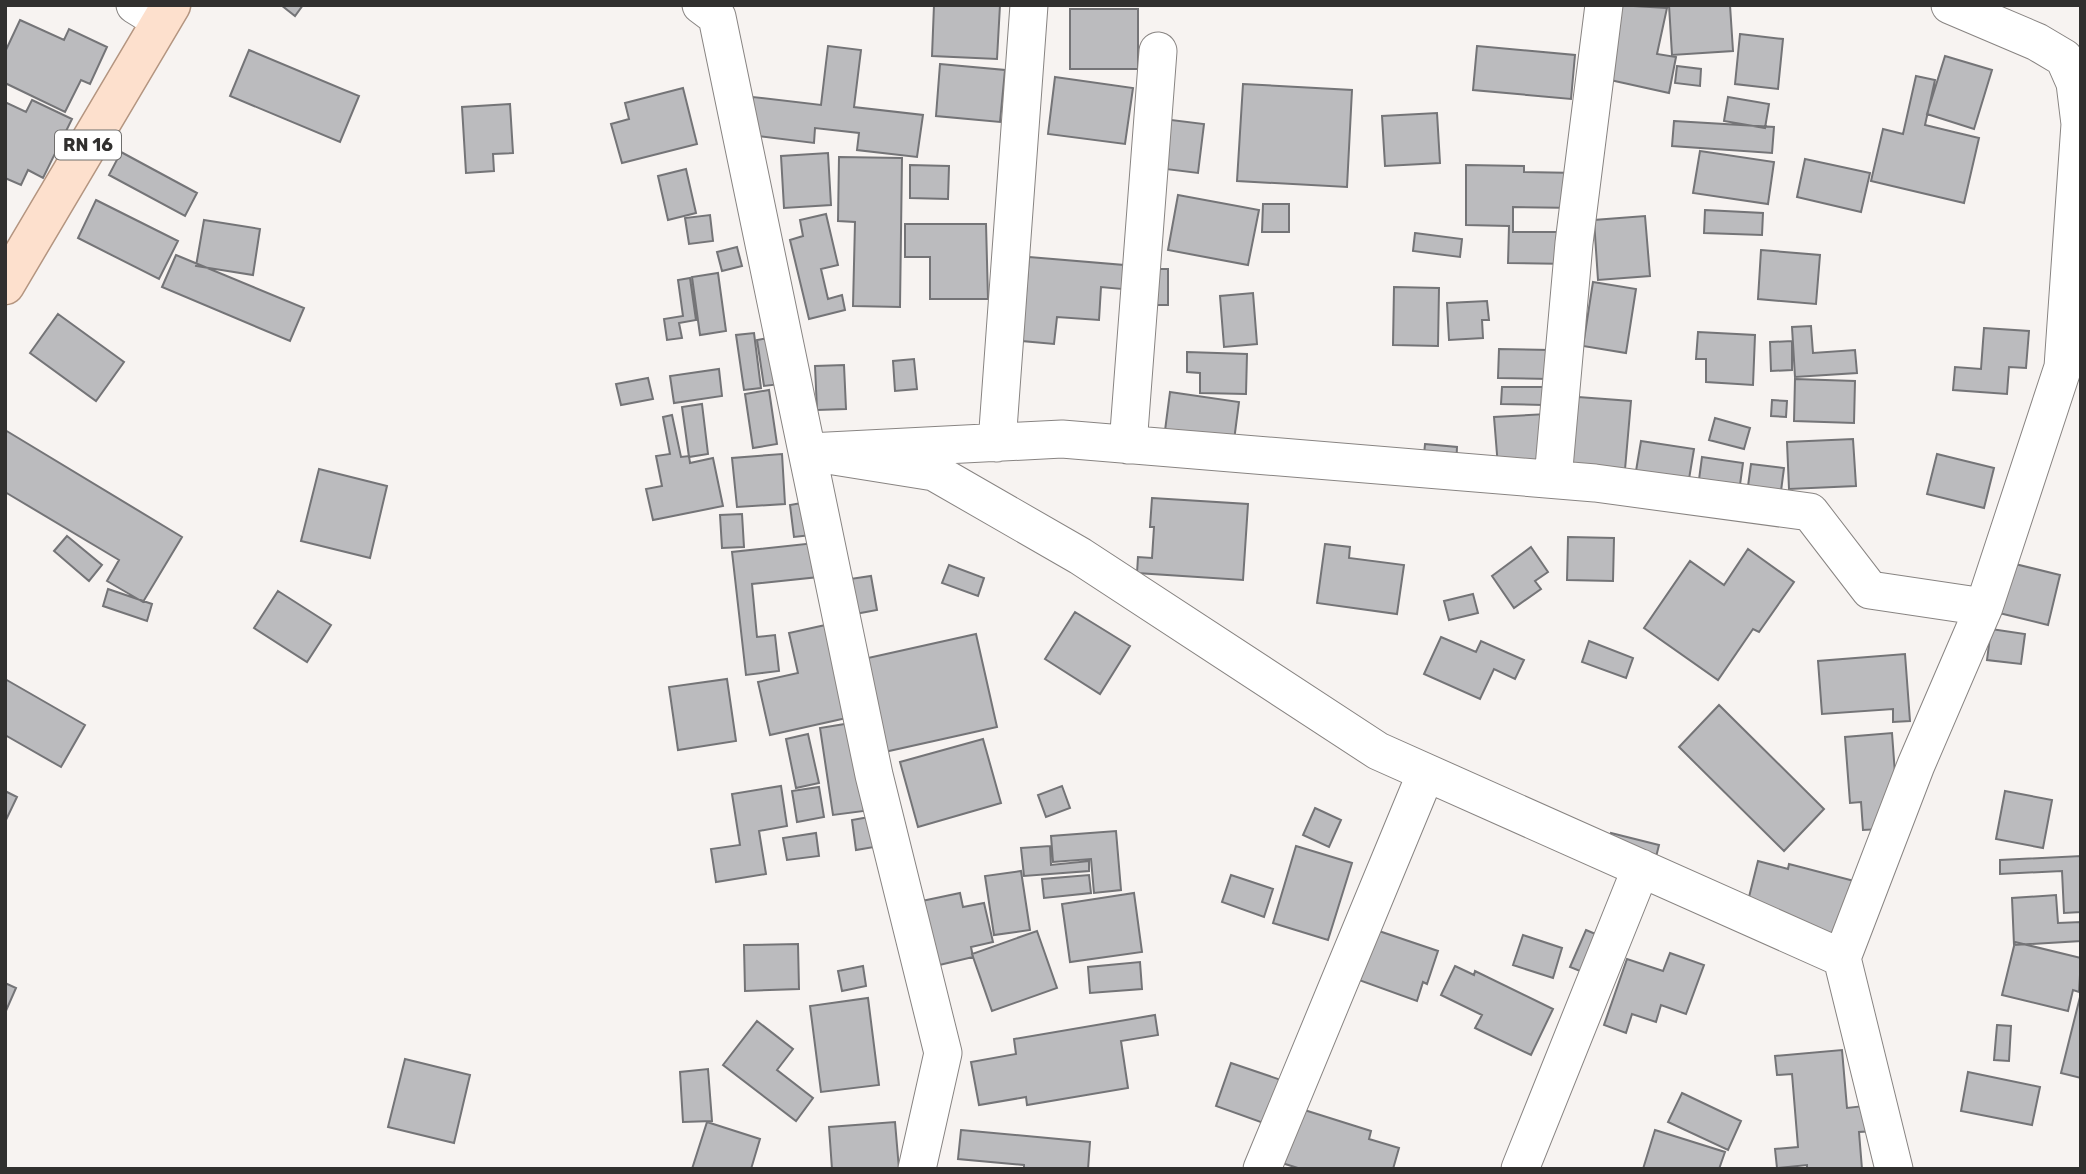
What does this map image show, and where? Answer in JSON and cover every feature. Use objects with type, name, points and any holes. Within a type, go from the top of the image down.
[{"type":"main road","name":"RN 16","points":[[5,285],[156,11]]},
{"type":"street","points":[[701,5],[717,17],[874,775],[943,1053],[917,1169]]},
{"type":"street","points":[[997,443],[1029,5]]},
{"type":"street","points":[[1553,479],[1574,243],[1604,5]]},
{"type":"street","points":[[1894,1169],[1842,958],[1916,765],[1984,607],[2063,367],[2080,124],[2075,83],[2064,58],[2037,42],[1950,5]]},
{"type":"street","points":[[1128,445],[1158,51]]},
{"type":"street","points":[[809,452],[1062,439],[1553,479],[1810,512],[1870,590],[1984,607]]},
{"type":"street","points":[[809,452],[934,472],[1080,556],[1378,751],[1842,958]]},
{"type":"street","points":[[1262,1169],[1426,773]]},
{"type":"street","points":[[1520,1169],[1641,868]]},
{"type":"building","points":[[281,5],[303,5],[295,16]]},
{"type":"building","points":[[934,5],[1000,5],[997,59],[932,56]]},
{"type":"building","points":[[1617,5],[1667,8],[1657,54],[1676,57],[1669,93],[1601,78]]},
{"type":"building","points":[[1669,5],[1730,5],[1733,51],[1672,55]]},
{"type":"building","points":[[1070,9],[1138,9],[1138,69],[1070,69]]},
{"type":"building","points":[[20,20],[64,40],[69,29],[107,47],[90,84],[81,80],[65,112],[5,83],[5,52]]},
{"type":"building","points":[[1740,34],[1783,39],[1778,89],[1735,84]]},
{"type":"building","points":[[828,46],[861,50],[854,107],[923,115],[917,157],[857,150],[859,133],[815,128],[814,143],[749,135],[753,97],[821,105]]},
{"type":"building","points":[[1477,46],[1575,55],[1571,99],[1473,90]]},
{"type":"building","points":[[249,50],[359,96],[340,142],[230,96]]},
{"type":"building","points":[[1945,56],[1992,70],[1974,129],[1927,114]]},
{"type":"building","points":[[940,64],[1005,70],[1000,122],[936,116]]},
{"type":"building","points":[[1677,66],[1701,69],[1700,86],[1675,83]]},
{"type":"building","points":[[1916,76],[1935,80],[1925,125],[1979,138],[1964,203],[1871,181],[1883,129],[1903,134]]},
{"type":"building","points":[[1055,77],[1133,88],[1125,144],[1048,134]]},
{"type":"building","points":[[1243,84],[1352,90],[1347,187],[1237,181]]},
{"type":"building","points":[[683,88],[697,144],[622,163],[611,124],[629,119],[625,103]]},
{"type":"building","points":[[1728,97],[1769,104],[1765,128],[1724,121]]},
{"type":"building","points":[[32,100],[72,119],[43,178],[28,170],[21,185],[5,178],[5,102],[26,112]]},
{"type":"building","points":[[510,104],[513,153],[493,154],[494,171],[466,173],[462,107]]},
{"type":"building","points":[[1437,113],[1440,163],[1385,166],[1382,116]]},
{"type":"building","points":[[1155,118],[1204,124],[1198,173],[1149,167]]},
{"type":"building","points":[[1674,121],[1774,127],[1772,153],[1672,146]]},
{"type":"building","points":[[1700,151],[1774,162],[1768,204],[1693,193]]},
{"type":"building","points":[[121,152],[197,193],[185,216],[109,175]]},
{"type":"building","points":[[828,153],[831,205],[784,208],[781,156]]},
{"type":"building","points":[[839,157],[902,158],[900,307],[853,306],[855,222],[838,221]]},
{"type":"building","points":[[1805,159],[1870,173],[1861,212],[1797,197]]},
{"type":"building","points":[[910,165],[949,166],[948,199],[910,198]]},
{"type":"building","points":[[1466,165],[1524,166],[1524,172],[1578,173],[1577,208],[1513,207],[1513,232],[1571,232],[1571,264],[1508,263],[1509,226],[1466,225]]},
{"type":"building","points":[[686,169],[696,213],[668,220],[658,176]]},
{"type":"building","points":[[1178,195],[1259,210],[1248,265],[1168,250]]},
{"type":"building","points":[[96,200],[178,241],[159,279],[78,238]]},
{"type":"building","points":[[1263,204],[1289,204],[1289,232],[1262,232]]},
{"type":"building","points":[[1705,210],[1763,213],[1762,235],[1704,233]]},
{"type":"building","points":[[826,214],[838,265],[821,269],[828,299],[842,295],[845,310],[809,319],[790,240],[803,236],[800,220]]},
{"type":"building","points":[[710,215],[713,241],[689,244],[685,218]]},
{"type":"building","points":[[1645,216],[1650,276],[1598,280],[1594,220]]},
{"type":"building","points":[[204,220],[260,229],[253,275],[196,266]]},
{"type":"building","points":[[905,224],[986,224],[988,299],[930,299],[930,257],[905,257]]},
{"type":"building","points":[[1415,233],[1462,239],[1460,257],[1413,251]]},
{"type":"building","points":[[737,247],[742,266],[722,271],[717,252]]},
{"type":"building","points":[[1761,250],[1820,255],[1816,304],[1758,299]]},
{"type":"building","points":[[176,255],[304,308],[290,341],[162,287]]},
{"type":"building","points":[[1029,257],[1124,265],[1122,289],[1101,287],[1099,320],[1057,317],[1054,344],[1022,341]]},
{"type":"building","points":[[1145,269],[1168,269],[1168,305],[1145,305]]},
{"type":"building","points":[[718,273],[726,331],[700,335],[692,277]]},
{"type":"building","points":[[690,278],[696,320],[679,323],[682,338],[667,340],[664,319],[683,316],[678,280]]},
{"type":"building","points":[[1593,282],[1636,289],[1626,353],[1583,346]]},
{"type":"building","points":[[1394,287],[1439,288],[1438,346],[1393,345]]},
{"type":"building","points":[[1253,293],[1257,344],[1224,347],[1220,296]]},
{"type":"building","points":[[1487,301],[1489,320],[1482,320],[1483,338],[1449,340],[1447,303]]},
{"type":"building","points":[[58,314],[124,362],[96,401],[30,353]]},
{"type":"building","points":[[1811,326],[1813,353],[1855,350],[1857,373],[1795,377],[1792,327]]},
{"type":"building","points":[[1984,328],[2029,331],[2026,368],[2009,367],[2007,394],[1953,390],[1955,367],[1981,369]]},
{"type":"building","points":[[1698,332],[1755,335],[1753,385],[1706,382],[1706,359],[1696,359]]},
{"type":"building","points":[[754,333],[761,388],[744,390],[736,335]]},
{"type":"building","points":[[774,337],[781,384],[764,386],[757,340]]},
{"type":"building","points":[[1792,341],[1792,370],[1771,371],[1770,342]]},
{"type":"building","points":[[1499,349],[1550,350],[1549,379],[1498,378]]},
{"type":"building","points":[[1187,352],[1247,354],[1246,394],[1200,393],[1200,373],[1187,372]]},
{"type":"building","points":[[914,359],[917,389],[895,391],[893,361]]},
{"type":"building","points":[[844,365],[846,409],[817,410],[815,366]]},
{"type":"building","points":[[719,369],[722,396],[674,403],[670,376]]},
{"type":"building","points":[[648,378],[653,399],[621,405],[616,384]]},
{"type":"building","points":[[1795,379],[1855,381],[1854,423],[1794,421]]},
{"type":"building","points":[[1502,387],[1544,387],[1543,405],[1501,404]]},
{"type":"building","points":[[769,390],[777,444],[753,448],[745,394]]},
{"type":"building","points":[[1170,392],[1239,402],[1232,456],[1163,446]]},
{"type":"building","points":[[1578,397],[1631,401],[1624,481],[1559,475]]},
{"type":"building","points":[[1772,400],[1787,401],[1786,417],[1771,416]]},
{"type":"building","points":[[702,404],[708,454],[689,457],[682,407]]},
{"type":"building","points":[[1547,414],[1551,476],[1499,479],[1494,417]]},
{"type":"building","points":[[672,415],[681,457],[689,456],[690,463],[713,458],[723,506],[653,520],[646,489],[662,486],[656,456],[670,454],[663,417]]},
{"type":"building","points":[[1715,418],[1750,428],[1744,449],[1709,440]]},
{"type":"building","points":[[5,430],[182,537],[143,602],[107,581],[119,560],[5,492]]},
{"type":"building","points":[[1853,439],[1856,486],[1789,489],[1787,442]]},
{"type":"building","points":[[1641,441],[1694,449],[1688,485],[1635,477]]},
{"type":"building","points":[[1425,444],[1457,447],[1456,469],[1423,466]]},
{"type":"building","points":[[782,454],[785,504],[737,507],[732,458]]},
{"type":"building","points":[[1937,454],[1994,468],[1984,508],[1927,494]]},
{"type":"building","points":[[1702,457],[1743,463],[1739,492],[1698,487]]},
{"type":"building","points":[[1751,464],[1784,468],[1781,491],[1748,486]]},
{"type":"building","points":[[319,469],[387,486],[370,558],[301,541]]},
{"type":"building","points":[[1152,498],[1248,504],[1243,580],[1137,573],[1138,557],[1152,558]]},
{"type":"building","points":[[807,502],[811,535],[794,537],[790,505]]},
{"type":"building","points":[[742,514],[744,547],[722,548],[720,515]]},
{"type":"building","points":[[67,536],[102,565],[89,581],[54,551]]},
{"type":"building","points":[[1568,537],[1614,538],[1613,581],[1567,580]]},
{"type":"building","points":[[824,542],[828,576],[752,584],[757,637],[775,635],[779,671],[746,675],[732,552]]},
{"type":"building","points":[[1325,544],[1350,547],[1349,558],[1404,565],[1397,614],[1317,603]]},
{"type":"building","points":[[1531,547],[1548,572],[1535,581],[1541,589],[1514,608],[1492,576]]},
{"type":"building","points":[[1748,549],[1794,582],[1759,632],[1753,629],[1718,680],[1644,628],[1690,561],[1724,585]]},
{"type":"building","points":[[2007,562],[2060,575],[2048,625],[1995,612]]},
{"type":"building","points":[[949,565],[984,578],[978,596],[942,583]]},
{"type":"building","points":[[871,576],[877,610],[855,614],[850,579]]},
{"type":"building","points":[[108,589],[152,604],[147,621],[103,606]]},
{"type":"building","points":[[278,591],[331,625],[307,662],[254,628]]},
{"type":"building","points":[[1473,594],[1478,613],[1449,620],[1444,601]]},
{"type":"building","points":[[1075,612],[1130,646],[1100,694],[1045,659]]},
{"type":"building","points":[[830,624],[851,717],[770,735],[758,682],[798,673],[789,633]]},
{"type":"building","points":[[1991,629],[2025,634],[2021,664],[1987,660]]},
{"type":"building","points":[[976,634],[997,727],[880,753],[859,660]]},
{"type":"building","points":[[1441,637],[1476,652],[1481,641],[1524,660],[1515,679],[1494,669],[1480,699],[1424,674]]},
{"type":"building","points":[[1589,641],[1633,658],[1626,678],[1582,662]]},
{"type":"building","points":[[1905,654],[1910,721],[1893,722],[1893,709],[1822,714],[1818,661]]},
{"type":"building","points":[[5,679],[85,725],[61,767],[5,735]]},
{"type":"building","points":[[727,679],[736,741],[678,750],[669,687]]},
{"type":"building","points":[[1719,705],[1824,809],[1784,851],[1679,747]]},
{"type":"building","points":[[851,723],[864,811],[833,815],[820,728]]},
{"type":"building","points":[[1892,733],[1899,828],[1863,830],[1861,802],[1850,803],[1845,737]]},
{"type":"building","points":[[808,734],[819,783],[796,788],[786,739]]},
{"type":"building","points":[[983,739],[1001,803],[918,827],[900,762]]},
{"type":"building","points":[[781,786],[787,826],[759,831],[766,874],[716,882],[711,849],[740,845],[732,794]]},
{"type":"building","points":[[1062,786],[1070,808],[1046,817],[1038,795]]},
{"type":"building","points":[[819,787],[824,817],[797,822],[792,791]]},
{"type":"building","points":[[5,791],[17,797],[5,822]]},
{"type":"building","points":[[2005,791],[2052,800],[2043,848],[1996,839]]},
{"type":"building","points":[[1315,808],[1341,820],[1329,847],[1303,835]]},
{"type":"building","points":[[875,816],[880,846],[856,850],[852,820]]},
{"type":"building","points":[[1116,831],[1121,890],[1094,893],[1091,859],[1053,862],[1051,836]]},
{"type":"building","points":[[816,833],[819,856],[787,860],[783,838]]},
{"type":"building","points":[[1611,833],[1659,845],[1651,877],[1603,866]]},
{"type":"building","points":[[1050,846],[1051,865],[1089,861],[1089,871],[1024,876],[1021,848]]},
{"type":"building","points":[[1296,846],[1352,863],[1328,940],[1273,923]]},
{"type":"building","points":[[2081,856],[2081,912],[2064,913],[2062,871],[2000,874],[2000,860]]},
{"type":"building","points":[[1758,861],[1788,869],[1789,864],[1858,882],[1842,946],[1743,921]]},
{"type":"building","points":[[1021,871],[1030,930],[994,935],[985,876]]},
{"type":"building","points":[[1089,875],[1091,893],[1044,898],[1042,879]]},
{"type":"building","points":[[1231,875],[1273,889],[1264,917],[1222,902]]},
{"type":"building","points":[[960,893],[963,907],[984,903],[993,942],[971,947],[973,957],[931,967],[917,902]]},
{"type":"building","points":[[1134,893],[1142,952],[1070,962],[1062,904]]},
{"type":"building","points":[[2056,895],[2058,923],[2081,922],[2081,941],[2014,945],[2012,898]]},
{"type":"building","points":[[1373,929],[1438,951],[1427,984],[1423,982],[1417,1001],[1356,979]]},
{"type":"building","points":[[1586,930],[1605,938],[1590,975],[1570,967]]},
{"type":"building","points":[[1037,931],[1057,988],[992,1011],[972,954]]},
{"type":"building","points":[[1523,935],[1562,948],[1553,978],[1513,965]]},
{"type":"building","points":[[2015,942],[2081,958],[2079,992],[2073,990],[2068,1011],[2002,995]]},
{"type":"building","points":[[798,944],[799,989],[745,991],[744,945]]},
{"type":"building","points":[[1670,953],[1704,965],[1686,1014],[1661,1005],[1656,1022],[1632,1014],[1626,1033],[1604,1025],[1627,959],[1663,971]]},
{"type":"building","points":[[1140,962],[1142,989],[1090,993],[1088,967]]},
{"type":"building","points":[[863,966],[866,986],[842,991],[838,971]]},
{"type":"building","points":[[1455,966],[1474,975],[1475,971],[1553,1009],[1531,1055],[1475,1028],[1482,1015],[1441,995]]},
{"type":"building","points":[[5,983],[16,988],[5,1013]]},
{"type":"building","points":[[2081,997],[2081,1078],[2061,1073]]},
{"type":"building","points":[[868,998],[879,1085],[821,1092],[810,1006]]},
{"type":"building","points":[[1155,1015],[1158,1035],[1121,1041],[1128,1088],[1027,1105],[1026,1097],[979,1105],[971,1062],[1016,1054],[1014,1039]]},
{"type":"building","points":[[757,1021],[793,1049],[777,1070],[813,1098],[796,1121],[723,1065]]},
{"type":"building","points":[[1997,1025],[2011,1026],[2009,1061],[1994,1060]]},
{"type":"building","points":[[1842,1050],[1847,1108],[1873,1105],[1876,1131],[1859,1132],[1862,1169],[1807,1169],[1807,1165],[1777,1168],[1775,1149],[1798,1147],[1792,1074],[1777,1075],[1775,1056]]},
{"type":"building","points":[[405,1059],[470,1075],[454,1143],[388,1127]]},
{"type":"building","points":[[1231,1063],[1284,1081],[1269,1125],[1216,1106]]},
{"type":"building","points":[[708,1069],[712,1121],[683,1122],[680,1072]]},
{"type":"building","points":[[1968,1072],[2040,1087],[2032,1125],[1961,1111]]},
{"type":"building","points":[[1682,1093],[1741,1121],[1728,1150],[1668,1122]]},
{"type":"building","points":[[1298,1108],[1371,1131],[1369,1139],[1399,1148],[1393,1169],[1301,1169],[1282,1163]]},
{"type":"building","points":[[707,1122],[760,1139],[751,1169],[692,1169]]},
{"type":"building","points":[[895,1122],[899,1169],[832,1169],[829,1127]]},
{"type":"building","points":[[961,1130],[1090,1142],[1088,1169],[1024,1169],[1024,1165],[958,1159]]},
{"type":"building","points":[[1655,1130],[1725,1152],[1719,1169],[1643,1169]]}]
